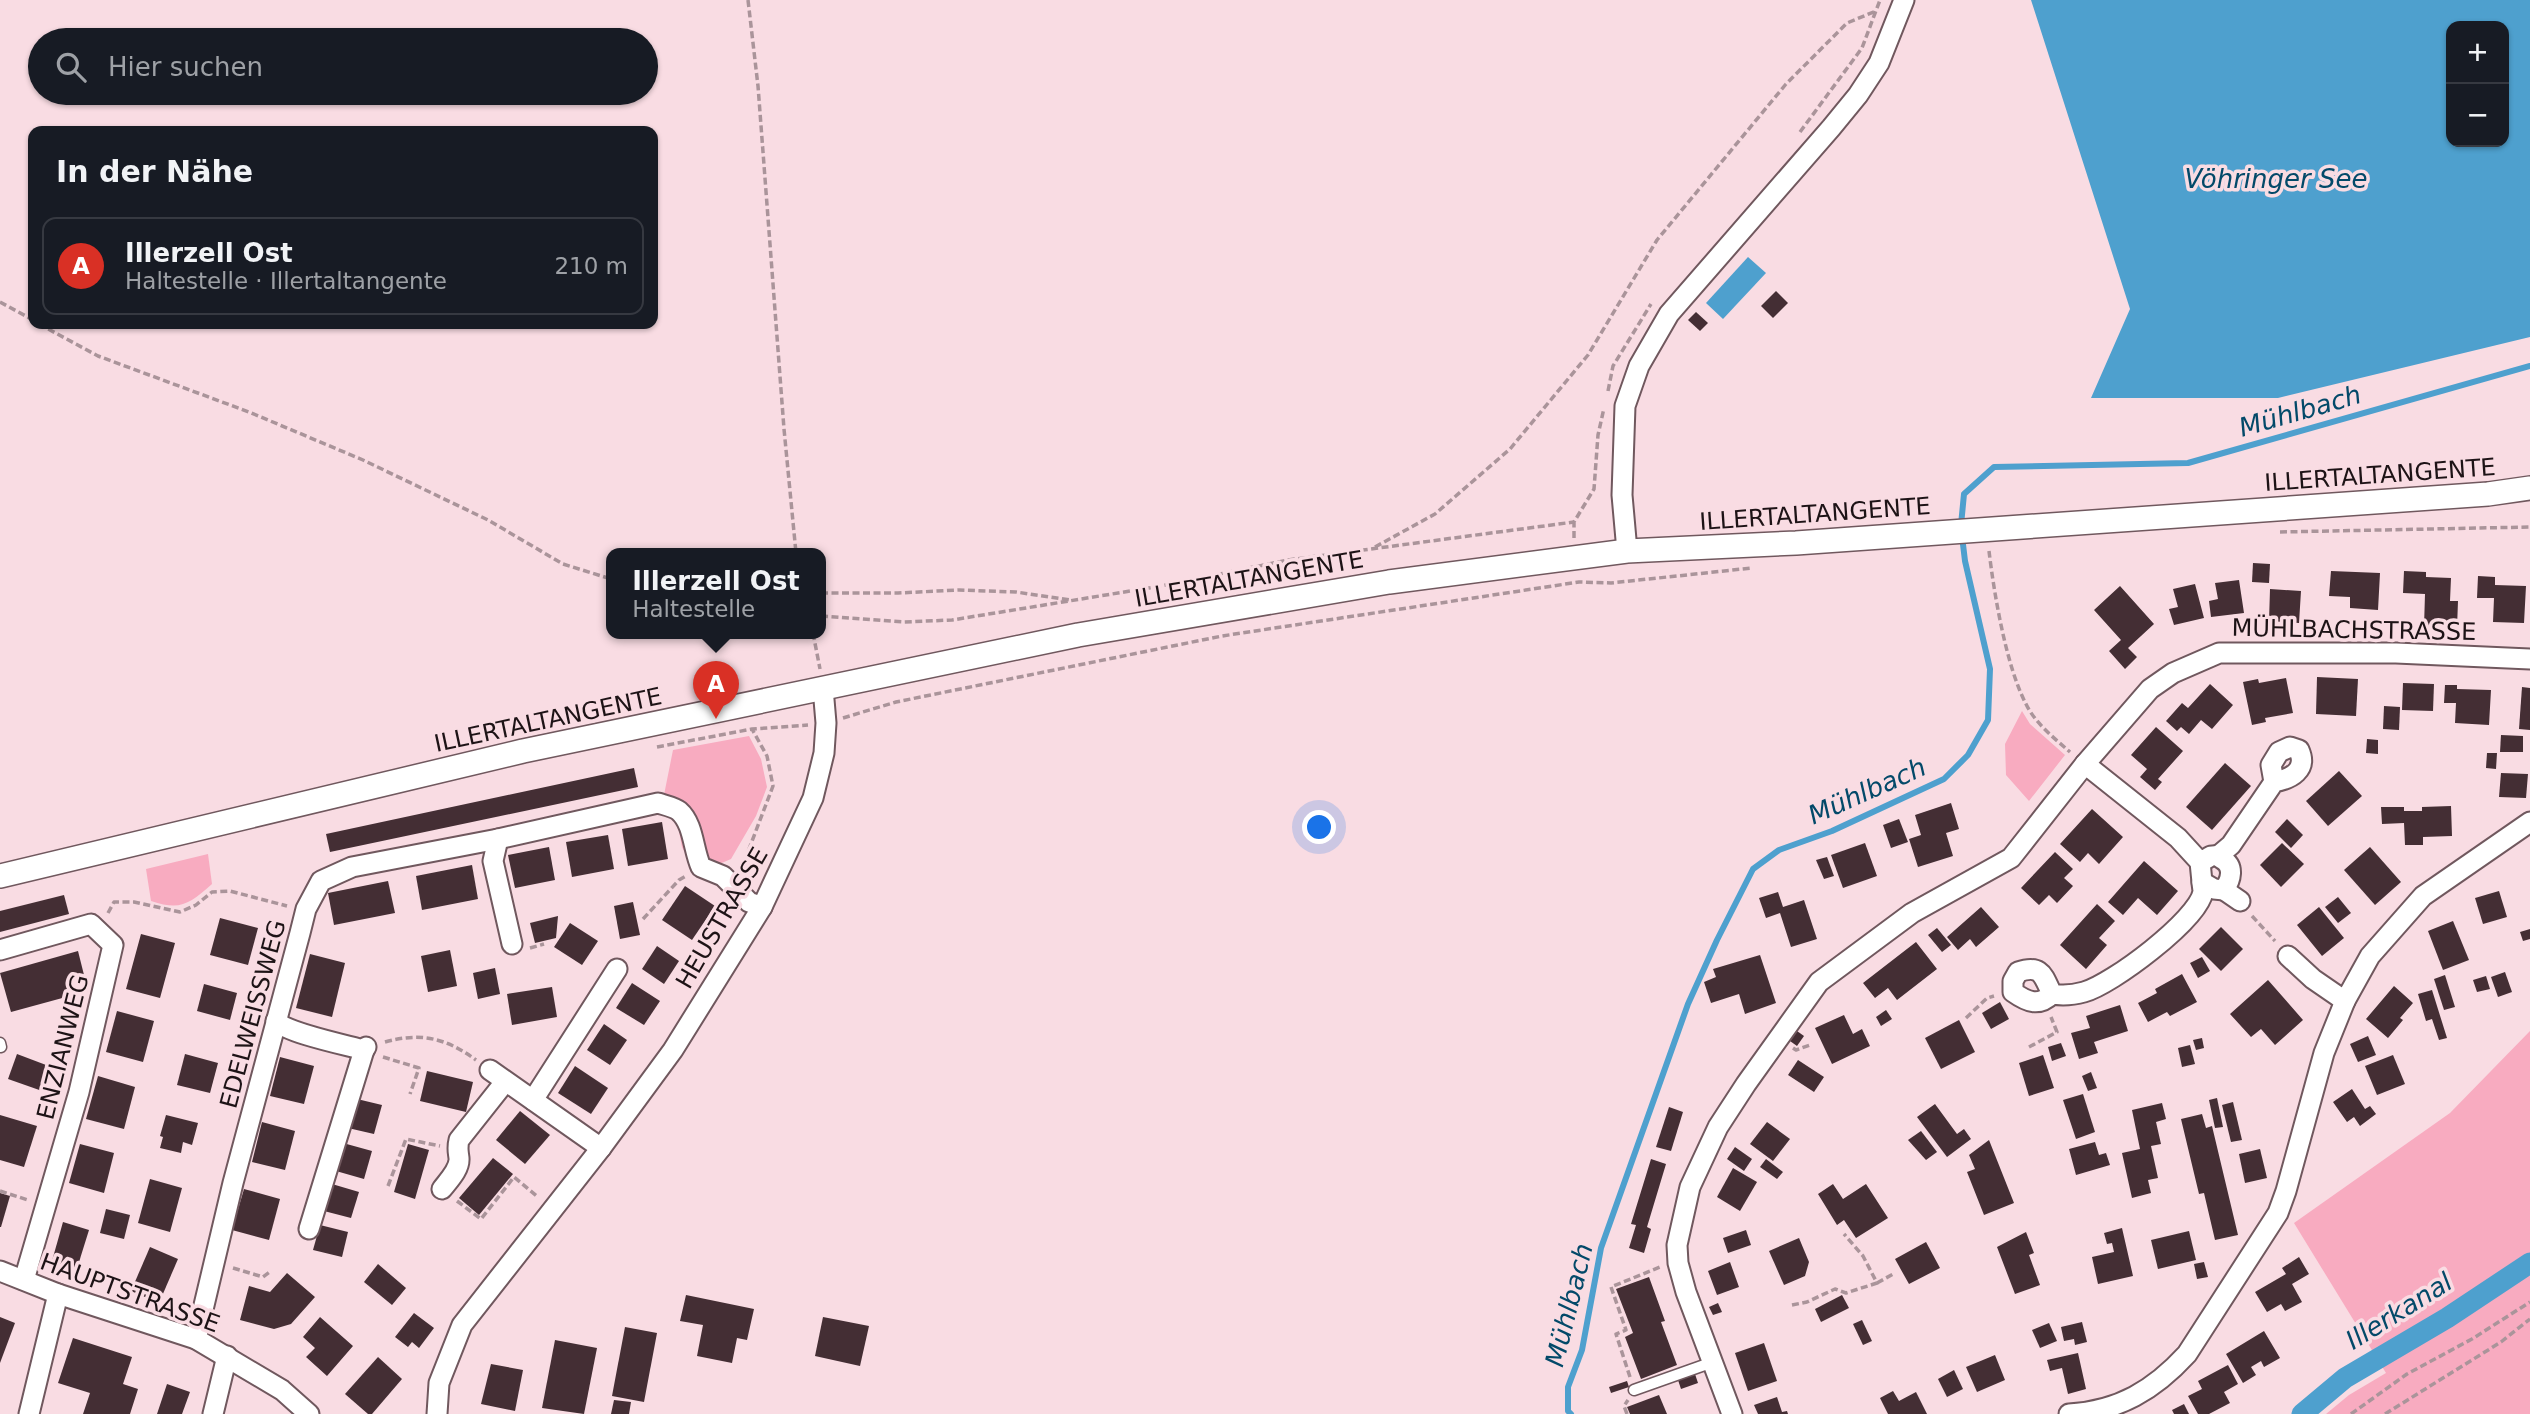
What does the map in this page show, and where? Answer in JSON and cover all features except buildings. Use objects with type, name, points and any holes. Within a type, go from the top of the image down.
[{"type":"street","points":[[1627,551],[1622,495],[1625,406],[1639,366],[1669,314],[1858,95],[1879,63],[1904,0]]},
{"type":"street","name":"ILLERTALTANGENTE","points":[[0,876],[523,751],[1078,635],[1375,584],[1627,551],[1961,531],[2488,494],[2530,488]]},
{"type":"street","name":"MÜHLBACHSTRASSE","points":[[1732,1414],[1686,1292],[1678,1263],[1676,1245],[1682,1215],[1690,1187],[1712,1138],[1746,1084],[1819,982],[1912,913],[2011,858],[2085,764],[2150,689],[2173,673],[2219,653],[2396,653],[2530,659]]},
{"type":"street","name":"HEUSTRASSE","points":[[437,1414],[439,1383],[462,1325],[555,1208],[673,1050],[762,907],[813,799],[824,753],[824,688]]},
{"type":"street","points":[[2085,764],[2178,838],[2207,867],[2214,890],[2232,895],[2228,862],[2207,867]]},
{"type":"street","points":[[2048,998],[2046,979],[2039,971],[2029,969],[2018,972],[2013,981],[2013,992],[2024,1000],[2036,1003],[2048,998],[2079,993],[2107,982],[2162,942],[2196,906],[2203,892],[2207,867],[2231,845],[2274,782]]},
{"type":"street","name":"EDELWEISSWEG","points":[[196,1339],[306,909],[321,881],[352,867],[498,839],[658,803],[678,810],[689,827],[694,854],[701,867]]},
{"type":"street","points":[[2069,1414],[2110,1408],[2144,1392],[2170,1373],[2198,1339],[2278,1213],[2324,1053],[2345,1001],[2370,956],[2423,896],[2530,822]]},
{"type":"street","points":[[498,839],[493,861],[512,944]]},
{"type":"street","points":[[701,867],[723,876],[750,902],[762,907]]},
{"type":"street","points":[[0,950],[92,924],[98,930]]},
{"type":"street","name":"ENZIANWEG","points":[[24,1280],[79,1092],[113,945],[98,930]]},
{"type":"street","points":[[2288,956],[2313,979],[2345,1001]]},
{"type":"street","points":[[533,1100],[617,969]]},
{"type":"street","points":[[276,1021],[281,1026],[365,1049],[309,1229]]},
{"type":"street","points":[[442,1189],[458,1167],[456,1149],[497,1076],[601,1148]]},
{"type":"street","name":"HAUPTSTRASSE","points":[[0,1271],[58,1294],[196,1339],[282,1390],[309,1414]]},
{"type":"street","points":[[29,1414],[58,1294]]},
{"type":"street","points":[[213,1414],[227,1356]]},
{"type":"lane","points":[[1634,1390],[1713,1362]]},
{"type":"path","points":[[748,0],[758,86],[796,548]]},
{"type":"path","points":[[1371,548],[1435,514],[1510,449],[1588,355],[1657,240],[1777,94],[1847,23],[1876,11]]},
{"type":"path","points":[[0,302],[28,317]]},
{"type":"path","points":[[49,329],[98,356],[249,411],[363,460],[488,520],[563,564],[606,577]]},
{"type":"path","points":[[826,615],[904,622],[952,620],[1077,601],[1288,560],[1574,522]]},
{"type":"path","points":[[2268,532],[2530,527]]},
{"type":"path","points":[[1989,549],[2002,622],[2025,703],[2058,742],[2085,764]]},
{"type":"path","points":[[656,747],[752,729],[826,723],[896,702],[1222,636],[1579,582]]},
{"type":"path","points":[[826,593],[959,590],[1016,593],[1077,601]]},
{"type":"path","points":[[814,639],[824,688]]},
{"type":"path","points":[[740,873],[774,786],[767,756],[752,729]]},
{"type":"path","points":[[643,919],[679,880],[701,867]]},
{"type":"path","points":[[98,930],[114,902],[134,902],[180,912],[196,905],[212,892],[230,891],[306,909]]},
{"type":"path","points":[[2232,895],[2288,956]]},
{"type":"path","points":[[1966,1018],[1987,998],[2013,992]]},
{"type":"path","points":[[2029,1047],[2057,1032],[2048,998]]},
{"type":"path","points":[[365,1049],[400,1038],[438,1039],[461,1049],[497,1076]]},
{"type":"path","points":[[365,1049],[419,1068],[410,1094]]},
{"type":"path","points":[[388,1186],[406,1139],[456,1149]]},
{"type":"path","points":[[442,1189],[481,1219],[514,1177],[555,1208]]},
{"type":"path","points":[[0,1191],[47,1205]]},
{"type":"path","points":[[1844,1234],[1863,1256],[1877,1283]]},
{"type":"path","points":[[218,1251],[234,1268],[263,1277],[271,1271]]},
{"type":"path","points":[[1634,1390],[1616,1334],[1626,1330],[1611,1287],[1662,1266],[1678,1263]]},
{"type":"path","points":[[1792,1305],[1807,1302],[1835,1289],[1846,1293],[1877,1283],[1895,1273]]},
{"type":"path","points":[[2351,1414],[2407,1374],[2472,1339],[2530,1302]]},
{"type":"path","points":[[2385,1414],[2501,1342],[2530,1319]]},
{"type":"shaded area","points":[[2022,711],[2030,724],[2065,755],[2029,801],[2006,775],[2005,744]]},
{"type":"shaded area","points":[[749,736],[761,759],[767,787],[756,816],[731,859],[710,868],[688,859],[682,847],[677,821],[663,800],[673,750]]},
{"type":"shaded area","points":[[208,854],[212,884],[204,891],[184,904],[170,905],[151,901],[146,869]]},
{"type":"shaded area","points":[[2530,1031],[2530,1414],[2326,1414],[2349,1395],[2386,1373],[2294,1223],[2450,1113]]},
{"type":"water","name":"Vöhringer See","points":[[2031,0],[2530,0],[2530,337],[2278,398],[2091,398],[2130,309]]},
{"type":"water","points":[[1748,257],[1766,273],[1723,319],[1706,303]]},
{"type":"waterway","name":"Mühlbach","points":[[1961,525],[1964,494],[1994,467],[2188,463],[2530,366]]},
{"type":"waterway","name":"Mühlbach","points":[[1571,1414],[1568,1411],[1568,1387],[1582,1350],[1601,1248],[1688,1004],[1753,869],[1779,850],[1832,831],[1944,779],[1968,755],[1988,720],[1990,669],[1965,561],[1962,536]]},
{"type":"waterway","name":"Illerkanal","points":[[2302,1414],[2345,1378],[2447,1318],[2530,1263]]},
{"type":"place","name":"Illerzell Ost","points":[[716,719]]}]
